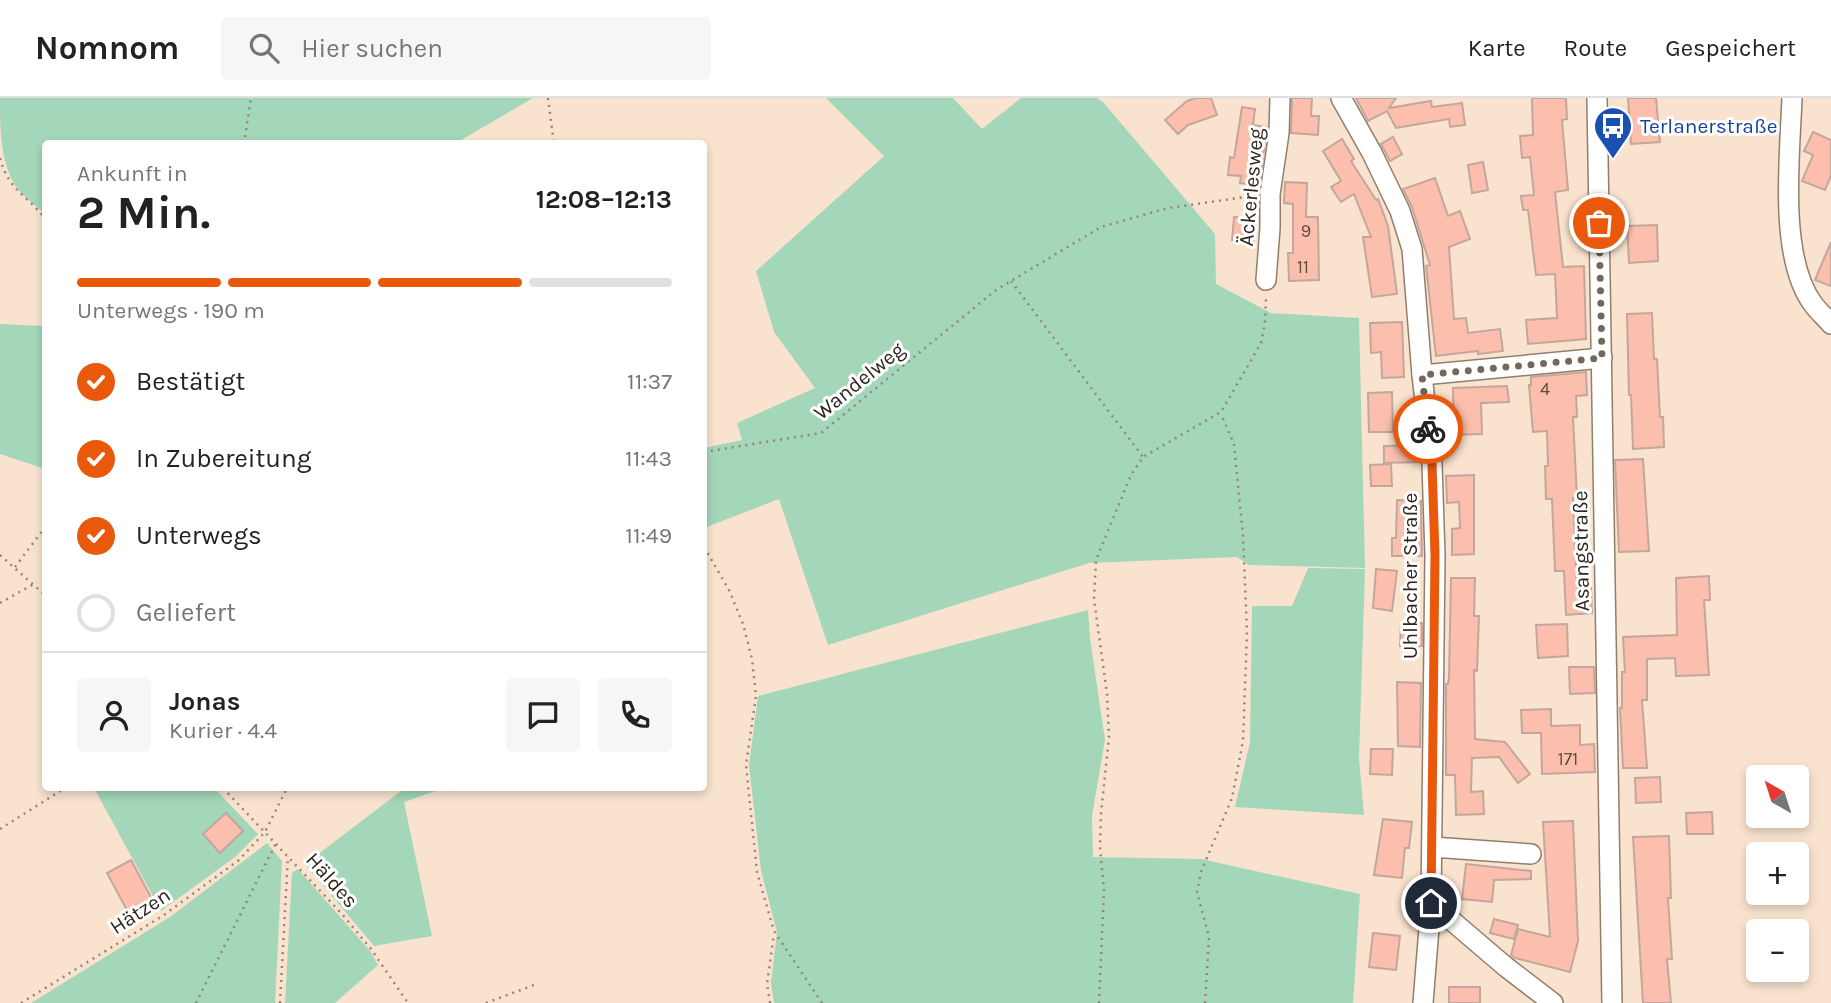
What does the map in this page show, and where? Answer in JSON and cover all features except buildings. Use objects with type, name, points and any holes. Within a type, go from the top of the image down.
[{"type":"street","name":"Äckerlesweg","points":[[1266,280],[1270,194],[1279,133],[1280,98]]},
{"type":"street","name":"Uhlbacher Straße","points":[[1341,98],[1372,153],[1394,200],[1412,249],[1432,464],[1435,555],[1432,847],[1431,903],[1423,1003]]},
{"type":"street","name":"Asangstraße","points":[[1597,98],[1612,1003]]},
{"type":"street","points":[[1791,98],[1788,200],[1796,267],[1811,303],[1831,324]]},
{"type":"street","points":[[1422,375],[1602,358]]},
{"type":"street","points":[[1432,847],[1531,854]]},
{"type":"street","points":[[1431,903],[1553,1003]]},
{"type":"path","points":[[245,140],[251,98]]},
{"type":"path","points":[[548,98],[553,140]]},
{"type":"path","points":[[0,159],[9,181],[19,195],[42,215]]},
{"type":"path","name":"Wandelweg","points":[[707,452],[821,433],[986,299],[1101,226],[1168,208],[1270,194]]},
{"type":"path","points":[[1099,1003],[1104,890],[1100,847],[1101,814],[1109,737],[1107,694],[1094,599],[1096,560],[1130,475],[1143,457],[1221,412],[1261,343],[1265,323],[1266,280]]},
{"type":"path","points":[[1011,281],[1143,457]]},
{"type":"path","points":[[1205,1003],[1209,937],[1197,892],[1201,872],[1232,798],[1239,764],[1243,741],[1247,632],[1243,536],[1234,444],[1221,412]]},
{"type":"path","points":[[15,567],[42,531]]},
{"type":"path","points":[[707,552],[729,590],[743,624],[752,659],[755,696],[746,765],[757,872],[774,931],[822,1003]]},
{"type":"path","points":[[0,555],[42,592]]},
{"type":"path","points":[[0,603],[34,584]]},
{"type":"path","points":[[0,830],[60,791]]},
{"type":"path","name":"Häldes","points":[[226,791],[288,855],[372,949],[408,1003]]},
{"type":"path","name":"Hätzen","points":[[21,1003],[164,915],[239,860],[265,832],[286,791]]},
{"type":"path","points":[[197,1003],[276,843]]},
{"type":"path","points":[[280,1003],[288,855]]},
{"type":"path","points":[[770,1003],[767,984],[774,931]]},
{"type":"path","points":[[486,1003],[534,985]]},
{"type":"green space","points":[[0,98],[533,98],[461,140],[42,140],[42,211],[13,182],[5,160]]},
{"type":"green space","points":[[826,98],[953,98],[982,129],[1021,98],[1097,98],[1215,234],[1216,284],[1271,313],[1359,318],[1365,568],[1249,565],[1237,557],[1089,563],[828,645],[779,499],[707,527],[707,447],[742,440],[737,423],[815,388],[774,332],[756,271],[884,156]]},
{"type":"green space","points":[[0,324],[42,326],[42,468],[0,454]]},
{"type":"green space","points":[[1308,568],[1365,569],[1359,759],[1364,815],[1235,807],[1250,742],[1252,606],[1292,606]]},
{"type":"green space","points":[[1088,610],[1105,740],[1092,816],[1093,857],[1201,859],[1360,894],[1353,1003],[774,1003],[771,983],[777,932],[761,871],[749,765],[758,696]]},
{"type":"green space","points":[[96,791],[217,791],[258,834],[235,857],[161,911]]},
{"type":"green space","points":[[401,791],[435,791],[404,802],[432,936],[374,946],[305,864]]},
{"type":"green space","points":[[267,843],[282,861],[275,1003],[31,1003],[170,917]]},
{"type":"green space","points":[[298,869],[370,951],[378,965],[335,1003],[285,1003],[292,873]]},
{"type":"way so far","points":[[1428,429],[1422,375],[1602,358],[1599,223]]},
{"type":"place","name":"Terlanerstraße","points":[[1613,160]]},
{"type":"route","points":[[1428,429],[1435,555],[1431,903]]}]
